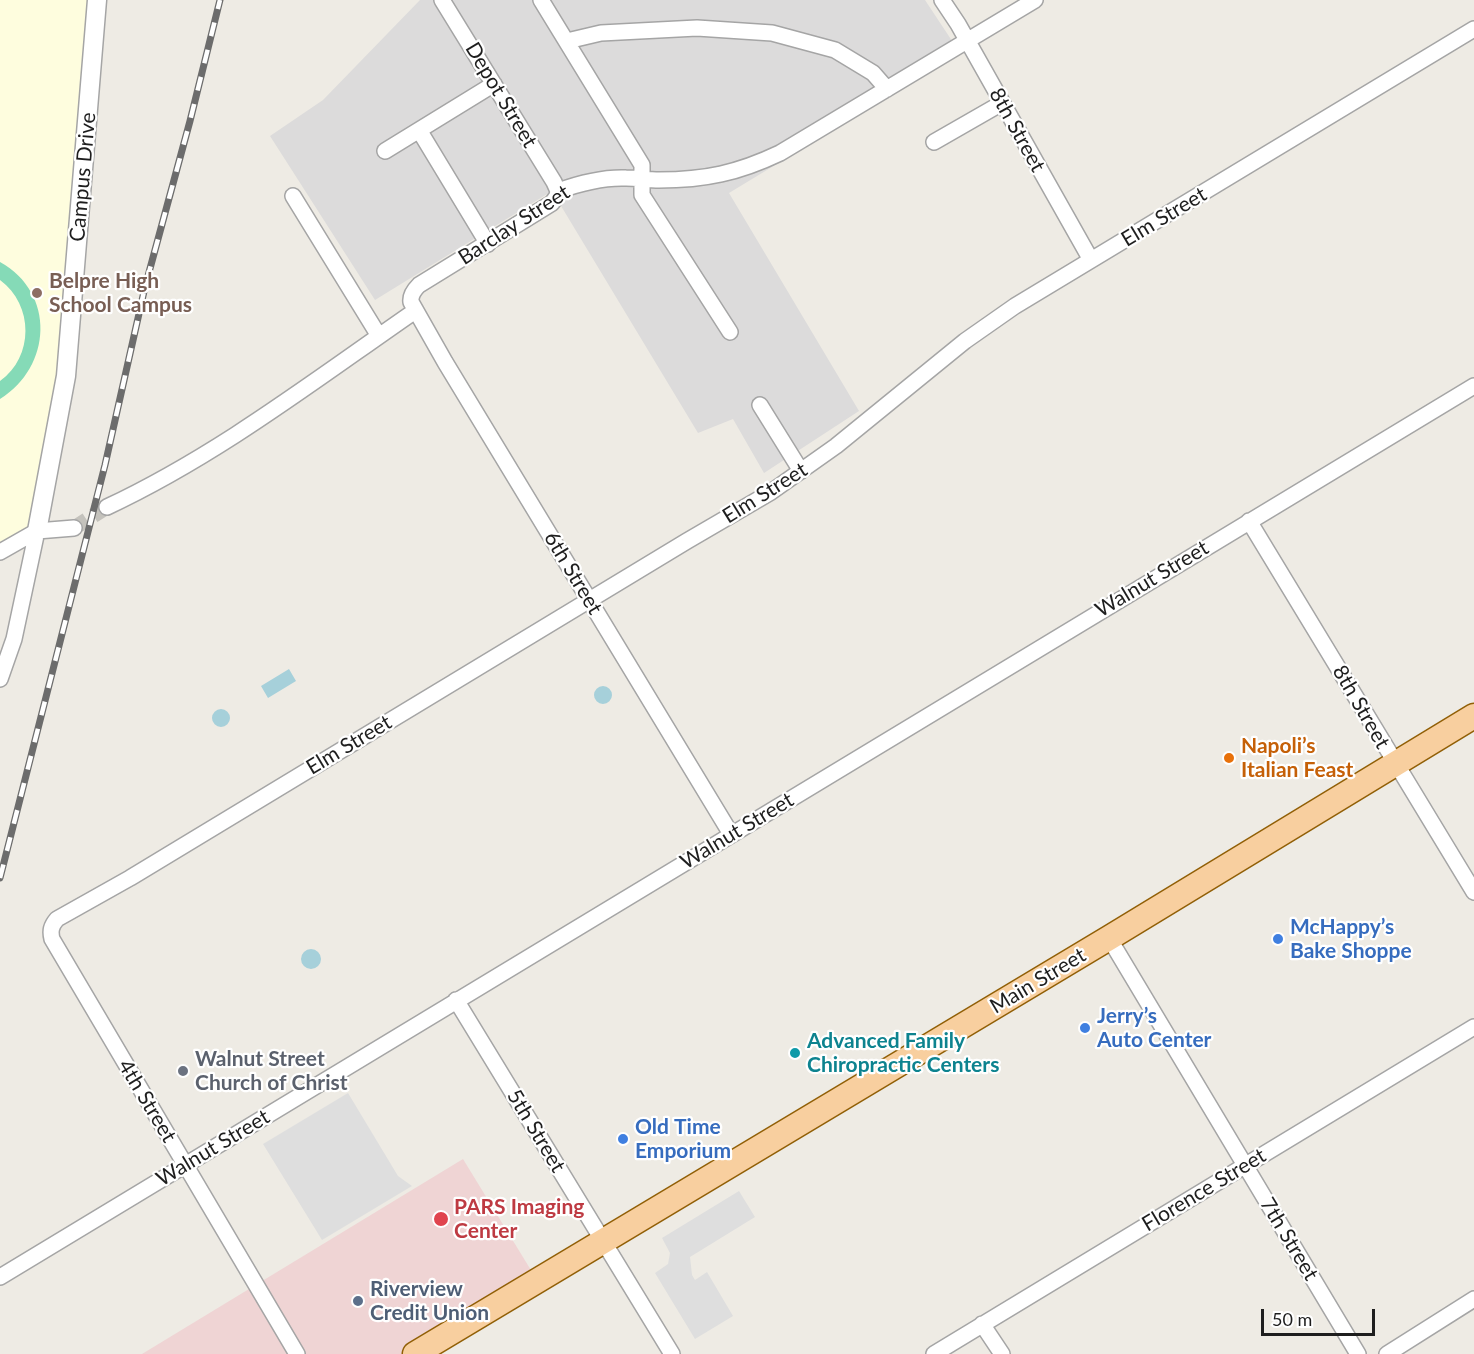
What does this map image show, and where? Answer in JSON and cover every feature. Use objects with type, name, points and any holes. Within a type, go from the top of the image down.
[{"type":"main road","name":"Main Street","points":[[415,1354],[1109,939],[1474,716]]},
{"type":"street","name":"Campus Drive","points":[[37,531],[66,376],[97,0]]},
{"type":"street","name":"Depot Street","points":[[442,0],[558,191]]},
{"type":"street","points":[[542,0],[642,165],[640,179],[642,195],[730,332]]},
{"type":"street","name":"8th Street","points":[[942,0],[1091,260]]},
{"type":"street","name":"Barclay Street","points":[[415,311],[411,298],[419,285],[489,244],[552,203],[558,191],[595,180],[709,177],[755,165],[780,153],[1035,0]]},
{"type":"street","points":[[567,42],[601,33],[697,28],[772,33],[835,50],[873,72],[887,89]]},
{"type":"street","name":"Elm Street","points":[[52,939],[52,924],[57,919],[130,878],[771,492],[845,439],[965,341],[1016,306],[1474,29]]},
{"type":"street","points":[[385,151],[494,84]]},
{"type":"street","points":[[934,142],[1002,103]]},
{"type":"street","points":[[419,130],[489,244]]},
{"type":"street","points":[[293,196],[379,336]]},
{"type":"street","points":[[107,507],[152,487],[261,419],[415,311]]},
{"type":"street","name":"6th Street","points":[[415,311],[731,834]]},
{"type":"street","name":"Walnut Street","points":[[0,1277],[1474,386]]},
{"type":"street","points":[[760,405],[801,471]]},
{"type":"street","name":"8th Street","points":[[1249,520],[1474,892]]},
{"type":"street","points":[[0,552],[37,531],[74,528]]},
{"type":"street","points":[[0,679],[14,639],[37,531]]},
{"type":"street","name":"4th Street","points":[[52,939],[297,1354]]},
{"type":"street","name":"7th Street","points":[[1109,939],[1358,1354]]},
{"type":"street","name":"5th Street","points":[[456,1000],[672,1354]]},
{"type":"street","name":"Florence Street","points":[[934,1354],[1474,1027]]},
{"type":"street","points":[[1387,1354],[1474,1299]]},
{"type":"street","points":[[982,1324],[1002,1354]]},
{"type":"shaded area","name":"Belpre High School Campus","points":[[0,0],[97,0],[75,274],[37,531],[0,550]]},
{"type":"shaded area","points":[[420,0],[925,0],[960,53],[729,193],[859,411],[764,473],[733,419],[698,433],[552,191],[375,300],[270,136],[323,100]]},
{"type":"shaded area","points":[[348,1093],[398,1176],[412,1186],[322,1240],[263,1144]]},
{"type":"shaded area","points":[[463,1159],[537,1280],[415,1354],[142,1354]]},
{"type":"shaded area","points":[[739,1191],[755,1217],[690,1257],[692,1275],[695,1280],[707,1272],[733,1316],[695,1339],[655,1273],[668,1264],[670,1253],[662,1238]]},
{"type":"green space","points":[[0,262],[18,275],[31,292],[38,311],[40,330],[38,350],[30,368],[17,385],[0,399],[0,381],[19,359],[26,331],[19,303],[0,280]]},
{"type":"water","points":[[289,669],[296,681],[268,698],[261,686]]},
{"type":"water","points":[[603,686],[609,689],[612,695],[609,701],[603,704],[597,701],[594,695],[597,689]]},
{"type":"water","points":[[221,709],[227,712],[230,718],[227,724],[221,727],[215,724],[212,718],[215,712]]},
{"type":"water","points":[[311,949],[318,952],[321,959],[318,966],[311,969],[304,966],[301,959],[304,952]]},
{"type":"tunnel","points":[[74,528],[107,507]]},
{"type":"railway","points":[[0,878],[105,465],[145,287],[220,0]]},
{"type":"place","name":"Belpre High School Campus","points":[[37,293]]},
{"type":"place","name":"Napoli’s Italian Feast","points":[[1229,758]]},
{"type":"place","name":"McHappy’s Bake Shoppe","points":[[1278,939]]},
{"type":"place","name":"Jerry’s Auto Center","points":[[1085,1028]]},
{"type":"place","name":"Advanced Family Chiropractic Centers","points":[[795,1053]]},
{"type":"place","name":"Walnut Street Church of Christ","points":[[183,1071]]},
{"type":"place","name":"Old Time Emporium","points":[[623,1139]]},
{"type":"place","name":"PARS Imaging Center","points":[[441,1219]]},
{"type":"place","name":"Riverview Credit Union","points":[[358,1301]]}]
